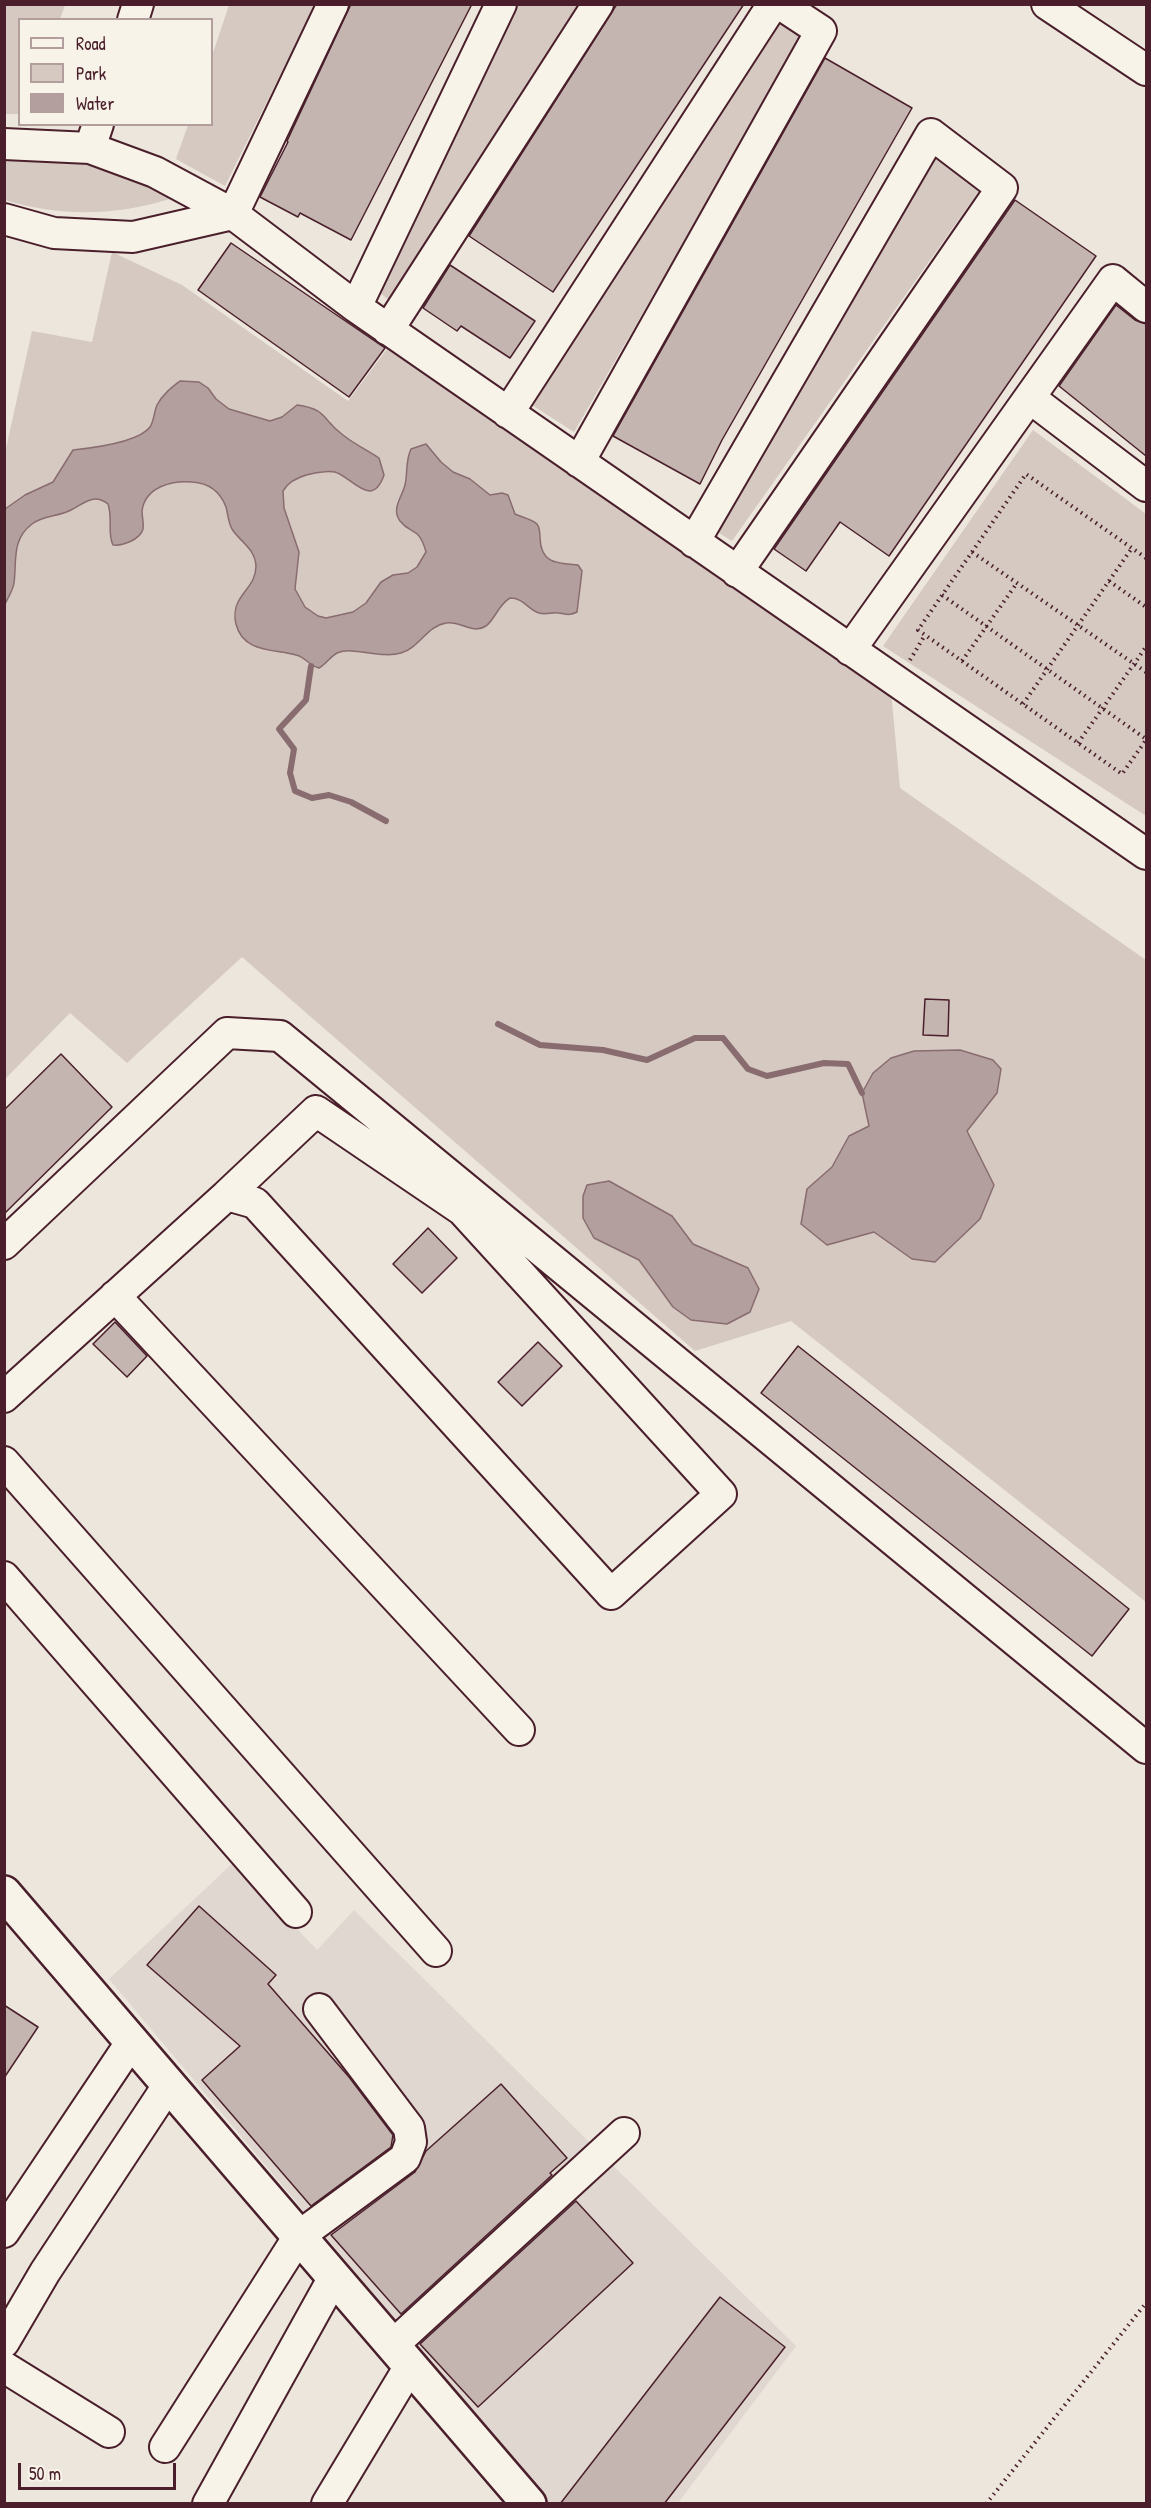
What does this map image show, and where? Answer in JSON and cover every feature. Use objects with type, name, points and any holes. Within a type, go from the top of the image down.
[{"type":"main road","points":[[8,1902],[132,2041],[529,2504]]},
{"type":"street","points":[[233,214],[333,4]]},
{"type":"street","points":[[356,308],[501,4]]},
{"type":"street","points":[[388,330],[598,4]]},
{"type":"street","points":[[508,413],[773,4]]},
{"type":"street","points":[[579,462],[821,31],[780,4]]},
{"type":"street","points":[[1047,4],[1146,70]]},
{"type":"street","points":[[694,542],[931,134],[1002,188],[738,572]]},
{"type":"street","points":[[4,144],[94,136],[233,214],[356,308],[1146,854]]},
{"type":"street","points":[[4,219],[54,233],[133,237],[233,214]]},
{"type":"street","points":[[850,650],[1113,280],[1146,307]]},
{"type":"street","points":[[1030,398],[1146,486]]},
{"type":"street","points":[[4,1244],[227,1033],[280,1036],[1146,1748]]},
{"type":"street","points":[[4,1397],[316,1111],[462,1210],[721,1494],[611,1594],[255,1203],[227,1194]]},
{"type":"street","points":[[115,1296],[519,1730]]},
{"type":"street","points":[[4,1462],[436,1951]]},
{"type":"street","points":[[4,1577],[296,1912]]},
{"type":"street","points":[[165,2447],[299,2236],[405,2158],[411,2142],[409,2128],[319,2009]]},
{"type":"street","points":[[4,2232],[132,2041]]},
{"type":"street","points":[[4,2342],[45,2272],[169,2085]]},
{"type":"street","points":[[327,2504],[401,2355],[624,2133]]},
{"type":"street","points":[[208,2504],[334,2277]]},
{"type":"street","points":[[4,2367],[109,2432]]},
{"type":"path","points":[[942,596],[1146,740],[1122,774],[918,630],[1026,474],[1146,558]]},
{"type":"path","points":[[1023,704],[1132,548]]},
{"type":"path","points":[[972,552],[1146,672]]},
{"type":"path","points":[[1109,581],[1146,607]]},
{"type":"path","points":[[962,661],[1017,583]]},
{"type":"path","points":[[1078,743],[1146,647]]},
{"type":"path","points":[[986,2504],[1146,2303]]},
{"type":"shaded area","points":[[234,1862],[317,1950],[354,1910],[796,2346],[678,2503],[549,2503],[109,1979]]},
{"type":"green space","points":[[4,5],[65,5],[60,18],[18,18],[18,114],[5,114]]},
{"type":"green space","points":[[229,5],[315,5],[225,186],[176,159],[188,126],[213,126],[213,53]]},
{"type":"green space","points":[[509,5],[586,5],[389,300],[372,287]]},
{"type":"green space","points":[[775,18],[804,34],[574,432],[524,400]]},
{"type":"green space","points":[[932,148],[983,185],[732,541],[711,528]]},
{"type":"green space","points":[[4,159],[84,162],[129,176],[170,199],[128,209],[88,212],[67,212],[26,206],[5,200]]},
{"type":"green space","points":[[112,252],[182,285],[348,401],[390,345],[891,691],[900,788],[1146,960],[1146,1602],[791,1321],[695,1351],[242,957],[127,1063],[70,1013],[5,1079],[5,453],[32,331],[92,342]]},
{"type":"green space","points":[[1033,430],[1146,514],[1146,816],[883,646]]},
{"type":"water","points":[[180,381],[199,382],[229,409],[270,421],[282,417],[297,405],[314,409],[320,412],[336,430],[379,458],[384,475],[374,490],[368,491],[335,472],[328,471],[299,478],[283,491],[284,508],[299,552],[295,589],[305,607],[318,616],[326,618],[353,612],[366,603],[381,582],[393,575],[408,573],[417,567],[426,552],[418,534],[400,521],[397,508],[405,485],[411,449],[426,444],[453,472],[470,479],[490,495],[502,493],[508,495],[515,514],[537,524],[541,547],[547,557],[557,562],[578,565],[582,571],[577,612],[570,614],[539,613],[519,600],[510,598],[489,623],[481,628],[446,623],[433,628],[413,647],[401,653],[384,655],[343,651],[337,653],[319,668],[299,656],[260,648],[245,640],[235,621],[235,616],[238,602],[256,572],[253,554],[232,529],[226,507],[217,492],[203,484],[184,482],[168,484],[148,496],[142,511],[141,533],[126,543],[113,545],[110,536],[108,504],[98,499],[89,500],[66,512],[32,524],[25,530],[18,544],[13,586],[5,604],[5,509],[25,495],[53,482],[73,450],[114,444],[144,433],[151,425],[159,401]]},
{"type":"water","points":[[960,1050],[993,1060],[1001,1069],[997,1093],[967,1131],[994,1185],[980,1219],[935,1262],[912,1259],[874,1232],[827,1245],[801,1224],[807,1189],[832,1167],[849,1136],[869,1126],[862,1093],[873,1073],[891,1058],[914,1051]]},
{"type":"water","points":[[609,1181],[672,1216],[693,1244],[748,1268],[759,1289],[750,1312],[727,1324],[691,1320],[673,1307],[639,1260],[594,1238],[583,1218],[583,1196],[587,1185]]},
{"type":"building","points":[[351,4],[472,4],[351,240],[300,213],[298,217],[260,197],[288,142]]},
{"type":"building","points":[[617,4],[744,4],[553,292],[469,236]]},
{"type":"building","points":[[825,58],[912,108],[722,440],[700,484],[613,436]]},
{"type":"building","points":[[1015,200],[1096,256],[889,556],[840,522],[806,571],[774,549]]},
{"type":"building","points":[[231,243],[385,348],[349,397],[198,290]]},
{"type":"building","points":[[450,265],[535,321],[510,358],[461,326],[457,331],[423,308]]},
{"type":"building","points":[[1116,305],[1135,320],[1146,324],[1146,456],[1059,386]]},
{"type":"building","points":[[925,999],[949,1000],[948,1036],[923,1035]]},
{"type":"building","points":[[61,1054],[112,1107],[4,1214],[4,1110]]},
{"type":"building","points":[[428,1228],[457,1258],[422,1293],[393,1264]]},
{"type":"building","points":[[115,1322],[147,1356],[127,1377],[93,1344]]},
{"type":"building","points":[[538,1342],[562,1366],[522,1406],[498,1382]]},
{"type":"building","points":[[798,1346],[1129,1609],[1092,1656],[761,1393]]},
{"type":"building","points":[[199,1906],[276,1975],[268,1984],[349,2077],[393,2135],[391,2147],[311,2206],[202,2080],[240,2046],[147,1965]]},
{"type":"building","points":[[4,2005],[38,2027],[4,2078]]},
{"type":"building","points":[[501,2084],[567,2158],[550,2173],[552,2175],[401,2314],[331,2235],[415,2172],[426,2151]]},
{"type":"building","points":[[576,2201],[633,2263],[478,2407],[420,2344]]},
{"type":"building","points":[[720,2297],[785,2347],[664,2504],[560,2504]]},
{"type":"waterway","points":[[311,666],[306,700],[279,729],[294,749],[290,773],[295,791],[312,798],[329,795],[351,802],[386,821]]},
{"type":"waterway","points":[[498,1024],[540,1045],[603,1050],[647,1060],[695,1038],[723,1038],[748,1069],[767,1076],[824,1063],[848,1064],[862,1093]]}]
